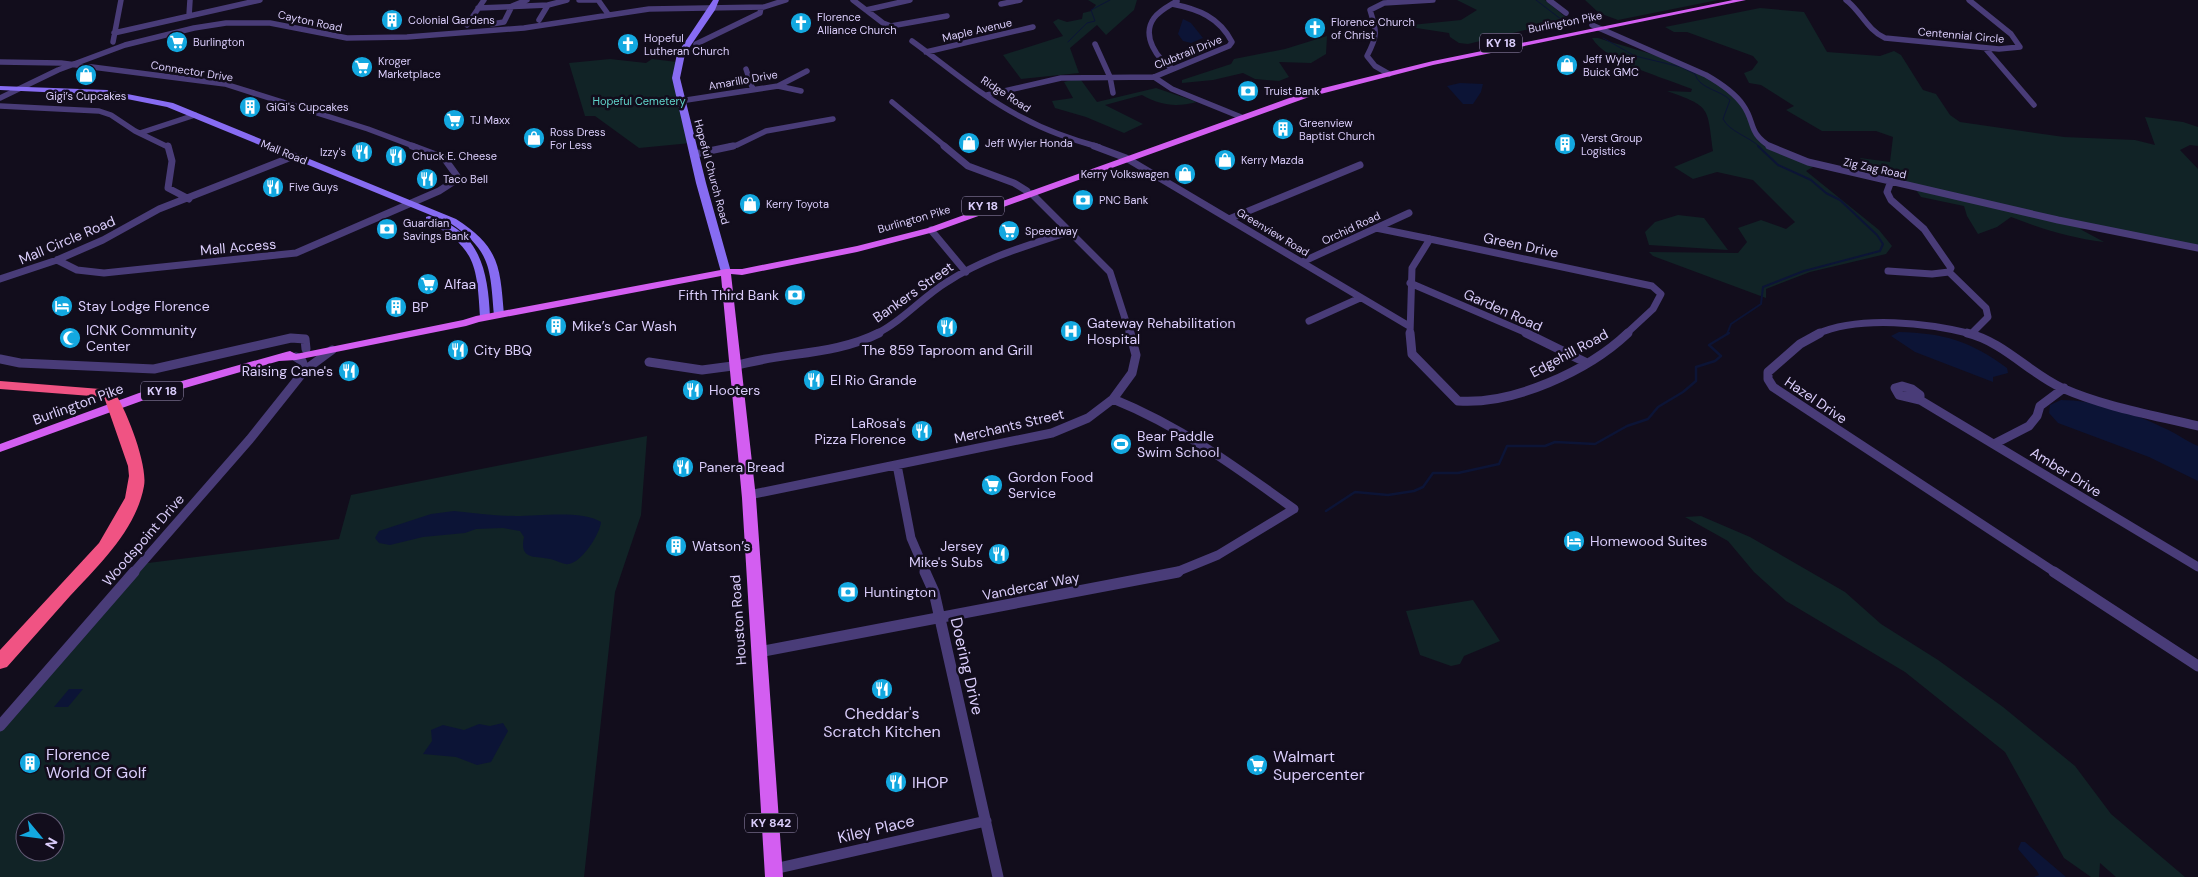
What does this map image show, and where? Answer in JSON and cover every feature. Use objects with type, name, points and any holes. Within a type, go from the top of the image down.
[{"type":"highway","points":[[0,385],[103,391],[111,396],[137,470],[132,500],[109,541],[91,564],[0,662]]},
{"type":"main road","name":"Burlington Pike","points":[[729,271],[739,265],[846,244],[923,226],[1122,162],[1124,159],[1228,121],[1306,95],[1429,58],[1718,0]]},
{"type":"main road","name":"Burlington Pike","points":[[1386,72],[1743,0]]},
{"type":"main road","name":"Hopeful Church Road","points":[[715,4],[687,41],[677,62],[676,84],[696,154],[701,184],[729,271]]},
{"type":"main road","name":"Mall Road","points":[[0,88],[111,98],[145,104],[187,115],[407,205],[453,221],[479,238],[493,262],[499,314]]},
{"type":"main road","name":"Mall Road","points":[[0,92],[18,91]]},
{"type":"main road","name":"Burlington Pike","points":[[282,358],[296,357],[466,323],[499,314],[729,271],[742,272],[818,258],[931,230],[1029,192]]},
{"type":"main road","name":"Mall Road","points":[[407,205],[445,227],[472,248],[481,268],[480,318]]},
{"type":"main road","name":"Houston Road","points":[[729,271],[749,495],[774,873]]},
{"type":"main road","name":"Burlington Pike","points":[[0,448],[114,406],[202,379],[282,358],[306,349],[466,318],[480,318]]},
{"type":"street","points":[[113,42],[122,0]]},
{"type":"street","points":[[189,16],[190,0]]},
{"type":"street","points":[[114,33],[260,0]]},
{"type":"street","points":[[484,0],[467,26],[504,22],[512,7],[526,0]]},
{"type":"street","points":[[478,8],[548,5],[567,0]]},
{"type":"street","points":[[579,0],[597,0],[605,7],[608,14]]},
{"type":"street","name":"Cayton Road","points":[[18,91],[72,65],[146,40],[230,23],[271,23],[325,36],[359,38],[537,26],[656,8],[715,4],[761,8],[786,0]]},
{"type":"street","points":[[854,0],[883,23],[891,26],[906,25],[947,16]]},
{"type":"street","points":[[866,10],[910,0]]},
{"type":"street","points":[[1002,4],[1020,0]]},
{"type":"street","points":[[1173,69],[1160,61],[1149,29],[1155,16],[1179,0]]},
{"type":"street","points":[[1386,72],[1372,64],[1367,56],[1376,39],[1377,32],[1369,11],[1380,4],[1397,1],[1434,0]]},
{"type":"street","points":[[1549,0],[1566,13]]},
{"type":"street","name":"Centennial Circle","points":[[1846,0],[1855,7],[1871,32],[1879,36],[1898,40],[1985,48],[2014,49],[2020,45],[2007,31],[1969,0]]},
{"type":"street","name":"Clubtrail Drive","points":[[987,95],[1061,78],[1154,77],[1229,46],[1232,42],[1229,35],[1206,12],[1172,4]]},
{"type":"street","points":[[539,20],[548,5]]},
{"type":"street","points":[[696,44],[760,13],[761,8]]},
{"type":"street","name":"Zig Zag Road","points":[[1592,26],[1706,75],[1722,85],[1743,104],[1748,113],[1753,132],[1781,151],[1818,164],[1890,181],[2058,220],[2198,248]]},
{"type":"street","name":"Maple Avenue","points":[[926,52],[1033,27]]},
{"type":"street","name":"Ridge Road","points":[[912,41],[1024,119],[1070,139],[1105,149],[1124,159]]},
{"type":"street","points":[[1095,44],[1110,77],[1113,93]]},
{"type":"street","points":[[1985,48],[2034,105]]},
{"type":"street","name":"Connector Drive","points":[[0,62],[72,65],[225,84],[368,129],[448,160],[457,176],[456,180],[439,191],[407,205]]},
{"type":"street","points":[[746,69],[753,90]]},
{"type":"street","name":"Amarillo Drive","points":[[680,101],[778,86],[807,71]]},
{"type":"street","points":[[1154,77],[1172,89],[1241,117]]},
{"type":"street","points":[[778,86],[802,92]]},
{"type":"street","points":[[0,98],[18,91]]},
{"type":"street","points":[[0,102],[18,91]]},
{"type":"street","name":"Merchants Street","points":[[749,495],[1052,433],[1088,418],[1113,399],[1132,373],[1136,356],[1134,343],[1110,272],[1071,231],[1029,192],[1014,183],[968,166],[892,102]]},
{"type":"street","points":[[1208,104],[1223,114],[1228,121]]},
{"type":"street","points":[[0,106],[92,110],[111,115],[138,132],[162,142],[171,149],[173,164],[168,188],[189,199],[292,159]]},
{"type":"street","points":[[138,132],[187,115]]},
{"type":"street","points":[[696,154],[737,145],[766,131],[833,119]]},
{"type":"street","name":"Greenview Road","points":[[1124,159],[1409,326]]},
{"type":"street","points":[[1229,219],[1360,164]]},
{"type":"street","points":[[1890,181],[1887,192],[1891,200],[1924,228],[1950,264],[1949,272]]},
{"type":"street","name":"Mall Circle Road","points":[[0,279],[57,260],[105,239],[141,218],[189,199]]},
{"type":"street","name":"Mall Access","points":[[57,260],[77,270],[104,272],[291,254],[321,244],[407,205]]},
{"type":"street","name":"Orchid Road","points":[[1302,262],[1409,213]]},
{"type":"street","name":"Green Drive","points":[[1376,228],[1652,286],[1659,291]]},
{"type":"street","points":[[931,230],[966,272]]},
{"type":"street","name":"Bankers Street","points":[[648,362],[702,370],[780,360],[797,354],[855,343],[873,336],[894,323],[934,291],[966,272],[1071,231]]},
{"type":"street","points":[[1409,326],[1412,268],[1430,239]]},
{"type":"street","points":[[1888,270],[1932,274],[1949,272]]},
{"type":"street","points":[[1949,272],[1986,308],[1988,317],[1971,334]]},
{"type":"street","name":"Garden Road","points":[[1410,283],[1522,331],[1585,362]]},
{"type":"street","name":"Edgehill Road","points":[[1409,326],[1412,354],[1452,398],[1465,403],[1497,399],[1534,388],[1607,350],[1627,334],[1661,298],[1659,291]]},
{"type":"street","points":[[1309,321],[1360,298]]},
{"type":"street","name":"Hazel Drive","points":[[2198,426],[2098,401],[2064,388],[2047,380],[1990,341],[1940,326],[1850,326],[1825,331],[1795,347],[1768,372],[1770,384],[1781,393],[2198,666]]},
{"type":"street","points":[[0,359],[20,363],[145,370],[291,338],[305,339],[306,349]]},
{"type":"street","name":"Woodspoint Drive","points":[[0,726],[250,439],[305,370],[313,362],[332,350]]},
{"type":"street","points":[[296,357],[302,362],[305,370]]},
{"type":"street","points":[[1994,444],[2029,426],[2037,416],[2040,406],[2064,388]]},
{"type":"street","name":"Vandercar Way","points":[[759,652],[1168,575],[1196,567],[1232,548],[1294,508],[1187,433],[1162,419],[1113,399]]},
{"type":"street","name":"Amber Drive","points":[[1920,400],[2198,567]]},
{"type":"street","name":"Doering Drive","points":[[897,465],[911,538],[931,582],[940,618],[998,877]]},
{"type":"street","name":"Kiley Place","points":[[774,873],[986,821]]},
{"type":"green space","points":[[1088,0],[1137,0],[1134,10],[1106,35],[1097,25],[1070,48],[1079,73],[1021,79],[1003,55],[1063,36],[1053,22],[1058,19],[1067,22],[1082,19],[1083,13],[1091,11],[1096,5]]},
{"type":"green space","points":[[1457,0],[1545,0],[1569,20],[1554,28],[1525,30],[1468,44],[1459,43],[1450,37],[1449,33],[1410,27],[1411,25],[1461,20],[1477,10]]},
{"type":"green space","points":[[1585,0],[1718,0],[1618,20],[1599,13]]},
{"type":"green space","points":[[1760,8],[1804,12],[1827,52],[1880,56],[1894,51],[1901,55],[1923,90],[1936,94],[1950,115],[1960,122],[2064,137],[2135,140],[2155,145],[2145,117],[2183,122],[2198,127],[2198,146],[2190,145],[2180,150],[2198,169],[2198,248],[2102,228],[2080,229],[2104,242],[2057,232],[2011,217],[1997,227],[1978,234],[1967,216],[1964,206],[1921,197],[1913,186],[1855,173],[1856,169],[1867,167],[1860,158],[1890,162],[1893,137],[1876,131],[1822,131],[1786,110],[1794,106],[1761,85],[1749,83],[1744,73],[1752,70],[1758,62],[1753,56],[1687,32],[1674,32],[1665,27]]},
{"type":"green space","points":[[1327,36],[1326,54],[1311,63],[1279,62],[1289,77],[1279,81],[1255,79],[1243,73],[1213,80],[1182,83],[1182,80],[1231,64],[1234,59],[1285,49]]},
{"type":"green space","points":[[1592,38],[1598,38],[1675,62],[1711,79],[1727,90],[1745,106],[1758,138],[1818,164],[1806,171],[1879,230],[1892,246],[1886,254],[1810,272],[1766,289],[1766,298],[1653,256],[1649,252],[1738,253],[1747,242],[1738,228],[1761,220],[1786,229],[1795,222],[1753,180],[1717,172],[1693,179],[1674,167],[1713,151],[1709,125],[1704,110],[1692,101],[1667,91],[1691,92],[1692,89],[1623,62],[1599,47]]},
{"type":"green space","name":"Hopeful Cemetery","points":[[610,59],[646,63],[652,59],[677,62],[691,143],[639,148],[595,116],[585,116],[569,63]]},
{"type":"green space","points":[[1075,79],[1081,80],[1097,102],[1156,88],[1197,102],[1182,105],[1169,104],[1142,95],[1105,105],[1143,124],[1124,133],[1086,117],[1055,108],[1052,101],[1073,98],[1064,82]]},
{"type":"green space","points":[[1678,215],[1704,218],[1728,250],[1649,245],[1645,232],[1655,222]]},
{"type":"green space","points":[[647,436],[641,515],[615,592],[584,877],[0,877],[0,727],[140,564],[339,539],[351,495]]},
{"type":"green space","points":[[1701,516],[1750,537],[1845,592],[1881,624],[1938,660],[2003,707],[2075,766],[2111,814],[2185,877],[2116,877],[2100,863],[2099,877],[2091,877],[2064,858],[2005,752],[1905,672],[1786,601],[1754,572],[1728,541],[1685,517]]},
{"type":"green space","points":[[1473,600],[1500,641],[1464,656],[1460,664],[1451,666],[1420,655],[1406,611]]},
{"type":"water","points":[[1183,19],[1191,23],[1203,38],[1191,43],[1183,41],[1178,34]]},
{"type":"water","points":[[1460,83],[1483,84],[1481,92],[1473,104],[1463,104],[1447,86]]},
{"type":"water","points":[[1899,332],[1929,334],[1956,340],[1994,359],[2007,368],[2008,373],[1993,377],[1993,382],[1915,352],[1891,336]]},
{"type":"water","points":[[2061,400],[2087,402],[2127,413],[2152,422],[2198,446],[2198,481],[2149,457],[2058,423],[2049,413],[2050,405]]},
{"type":"water","points":[[454,511],[508,516],[560,514],[583,516],[601,522],[590,547],[579,558],[569,564],[529,556],[524,550],[524,537],[520,531],[503,528],[476,529],[465,533],[423,537],[390,545],[379,543],[375,538],[379,531],[431,514]]},
{"type":"water","points":[[69,689],[83,689],[68,707],[54,707]]},
{"type":"water","points":[[503,723],[508,731],[491,762],[477,765],[456,757],[423,754],[432,741],[431,730],[443,725],[464,730],[479,724],[490,726]]},
{"type":"water","points":[[2021,842],[2025,842],[2066,877],[2034,877],[2039,875],[2018,849]]},
{"type":"waterway","points":[[1068,42],[1087,23],[1095,21],[1091,10],[1110,0]]},
{"type":"waterway","points":[[1536,0],[1562,20]]},
{"type":"waterway","points":[[1603,38],[1635,56],[1681,67],[1695,74],[1697,79],[1705,86],[1730,100],[1723,119],[1726,123],[1760,147]]},
{"type":"waterway","points":[[1727,334],[1731,324],[1761,304],[1763,287],[1804,271],[1880,251],[1883,244],[1877,235],[1840,200],[1826,193],[1811,180],[1778,165],[1758,146]]},
{"type":"waterway","points":[[1326,511],[1355,492],[1388,495],[1414,491],[1423,487],[1433,473],[1458,473],[1499,464],[1507,446],[1545,446],[1555,442],[1595,444],[1627,426],[1648,419],[1658,407],[1683,392],[1696,381],[1696,367],[1715,361],[1721,356],[1709,345],[1729,333]]},
{"type":"place","name":"Colonial Gardens","points":[[392,20]]},
{"type":"place","name":"Florence Alliance Church","points":[[801,23]]},
{"type":"place","name":"Florence Church of Christ","points":[[1315,28]]},
{"type":"place","name":"Burlington","points":[[177,42]]},
{"type":"place","name":"Hopeful Lutheran Church","points":[[628,44]]},
{"type":"place","name":"Jeff Wyler Buick GMC","points":[[1567,65]]},
{"type":"place","name":"Kroger Marketplace","points":[[362,67]]},
{"type":"place","name":"Gigi’s Cupcakes","points":[[86,75]]},
{"type":"place","name":"Truist Bank","points":[[1248,91]]},
{"type":"place","name":"GiGi's Cupcakes","points":[[250,107]]},
{"type":"place","name":"TJ Maxx","points":[[454,120]]},
{"type":"place","name":"Greenview Baptist Church","points":[[1283,129]]},
{"type":"place","name":"Ross Dress For Less","points":[[534,138]]},
{"type":"place","name":"Jeff Wyler Honda","points":[[969,143]]},
{"type":"place","name":"Verst Group Logistics","points":[[1565,144]]},
{"type":"place","name":"Izzy's","points":[[362,152]]},
{"type":"place","name":"Chuck E. Cheese","points":[[396,156]]},
{"type":"place","name":"Kerry Mazda","points":[[1225,160]]},
{"type":"place","name":"Kerry Volkswagen","points":[[1185,174]]},
{"type":"place","name":"Taco Bell","points":[[427,179]]},
{"type":"place","name":"Five Guys","points":[[273,187]]},
{"type":"place","name":"PNC Bank","points":[[1083,200]]},
{"type":"place","name":"Kerry Toyota","points":[[750,204]]},
{"type":"place","name":"Guardian Savings Bank","points":[[387,229]]},
{"type":"place","name":"Speedway","points":[[1009,231]]},
{"type":"place","name":"Alfaa","points":[[428,284]]},
{"type":"place","name":"Fifth Third Bank","points":[[795,295]]},
{"type":"place","name":"Stay Lodge Florence","points":[[62,306]]},
{"type":"place","name":"BP","points":[[396,307]]},
{"type":"place","name":"Mike’s Car Wash","points":[[556,326]]},
{"type":"place","name":"The 859 Taproom and Grill","points":[[947,327]]},
{"type":"place","name":"Gateway Rehabilitation Hospital","points":[[1071,331]]},
{"type":"place","name":"ICNK Community Center","points":[[70,338]]},
{"type":"place","name":"City BBQ","points":[[458,350]]},
{"type":"place","name":"Raising Cane's","points":[[349,371]]},
{"type":"place","name":"El Rio Grande","points":[[814,380]]},
{"type":"place","name":"Hooters","points":[[693,390]]},
{"type":"place","name":"LaRosa's Pizza Florence","points":[[922,431]]},
{"type":"place","name":"Bear Paddle Swim School","points":[[1121,444]]},
{"type":"place","name":"Panera Bread","points":[[683,467]]},
{"type":"place","name":"Gordon Food Service","points":[[992,485]]},
{"type":"place","name":"Homewood Suites","points":[[1574,541]]},
{"type":"place","name":"Watson’s","points":[[676,546]]},
{"type":"place","name":"Jersey Mike's Subs","points":[[999,554]]},
{"type":"place","name":"Huntington","points":[[848,592]]},
{"type":"place","name":"Cheddar's Scratch Kitchen","points":[[882,689]]},
{"type":"place","name":"Florence World Of Golf","points":[[30,763]]},
{"type":"place","name":"Walmart Supercenter","points":[[1257,765]]},
{"type":"place","name":"IHOP","points":[[896,782]]}]
